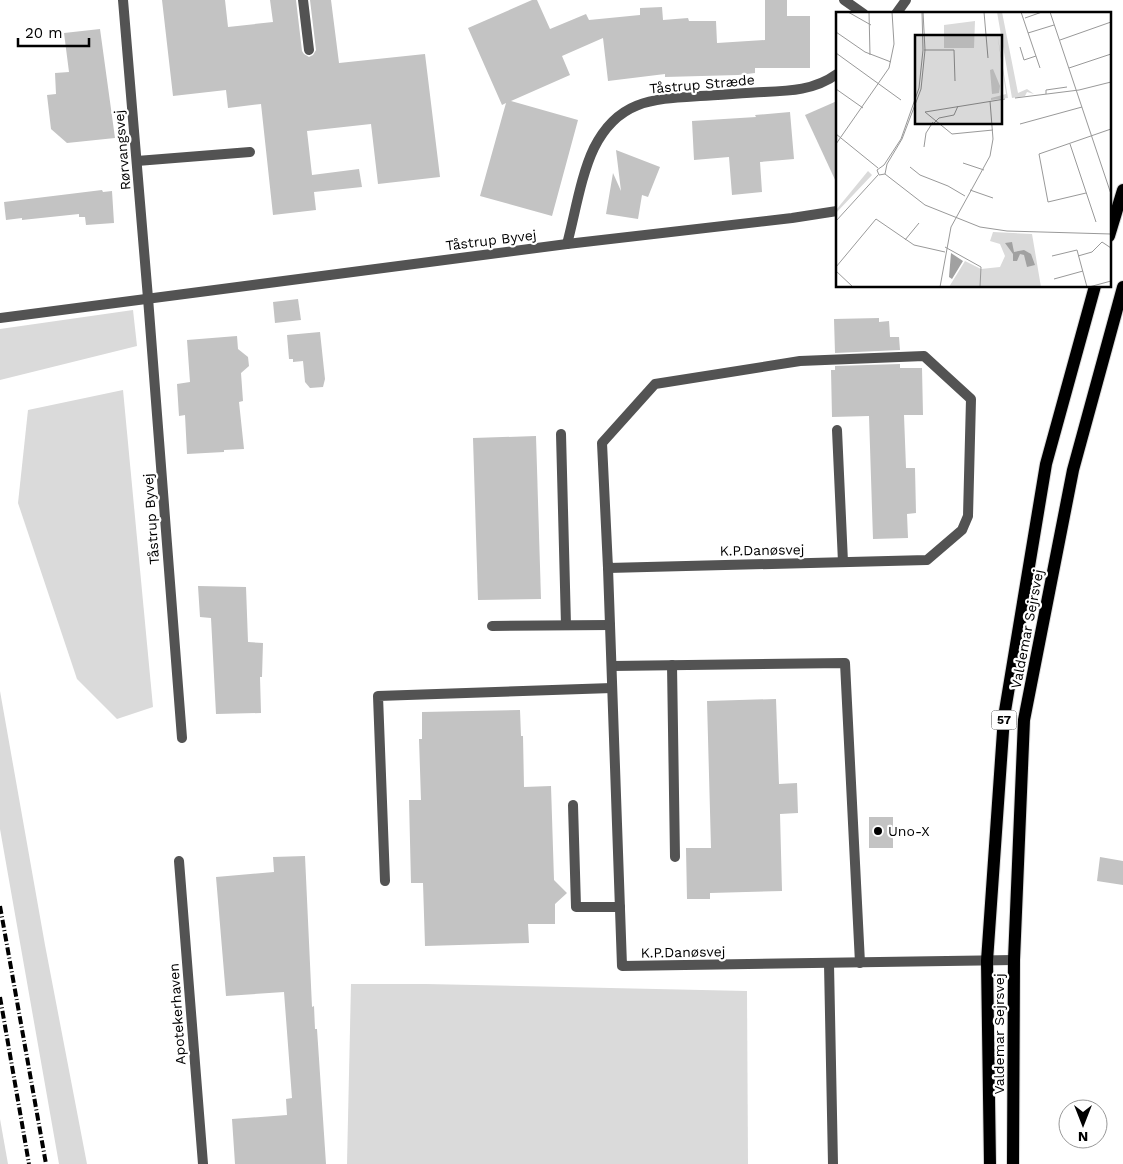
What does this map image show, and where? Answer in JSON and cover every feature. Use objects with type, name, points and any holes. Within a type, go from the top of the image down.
[{"type":"main road","points":[[1110,233],[1123,190]]},
{"type":"main road","name":"Valdemar Sejrsvej","points":[[1013,1164],[1014,960],[1024,720],[1074,470],[1123,286]]},
{"type":"main road","name":"Valdemar Sejrsvej","points":[[990,1164],[987,961],[1004,717],[1046,464],[1094,288]]},
{"type":"street","name":"Rørvangsvej","points":[[123,0],[148,298]]},
{"type":"street","points":[[303,0],[309,50]]},
{"type":"street","points":[[844,0],[861,12]]},
{"type":"street","points":[[897,12],[906,0]]},
{"type":"street","name":"Tåstrup Stræde","points":[[568,244],[593,150],[613,120],[629,109],[658,99],[815,87],[836,75]]},
{"type":"street","points":[[137,161],[250,152]]},
{"type":"street","name":"Tåstrup Byvej","points":[[0,318],[836,211]]},
{"type":"street","name":"Tåstrup Byvej","points":[[148,298],[182,738]]},
{"type":"street","name":"K.P.Danøsvej","points":[[608,568],[927,560],[962,530],[968,516],[971,399],[924,356],[800,361],[655,384],[602,443],[622,966],[1014,960]]},
{"type":"street","points":[[837,430],[843,562]]},
{"type":"street","points":[[560,434],[566,625]]},
{"type":"street","points":[[492,626],[610,625]]},
{"type":"street","points":[[612,666],[845,663],[860,963]]},
{"type":"street","points":[[672,665],[675,857]]},
{"type":"street","points":[[385,881],[378,696],[612,688]]},
{"type":"street","points":[[573,805],[576,907],[620,907]]},
{"type":"street","name":"Apotekerhaven","points":[[179,861],[203,1164]]},
{"type":"street","points":[[829,964],[832,1164]]},
{"type":"shaded area","points":[[133,310],[137,346],[0,380],[0,329]]},
{"type":"shaded area","points":[[123,390],[153,707],[117,719],[77,679],[18,503],[28,410]]},
{"type":"shaded area","points":[[0,691],[45,945],[87,1164],[59,1164],[0,829]]},
{"type":"shaded area","points":[[351,984],[747,991],[748,1164],[347,1164]]},
{"type":"shaded area","points":[[0,1119],[8,1164],[0,1164]]},
{"type":"building","points":[[162,0],[225,0],[228,27],[273,22],[270,0],[296,0],[302,51],[309,57],[316,50],[310,0],[331,0],[339,63],[425,54],[440,177],[378,184],[371,124],[307,131],[312,175],[359,169],[362,187],[314,192],[316,210],[273,215],[261,104],[228,108],[226,90],[173,96]]},
{"type":"building","points":[[532,0],[537,0],[550,29],[586,14],[589,20],[640,15],[640,8],[662,7],[663,20],[688,18],[689,21],[716,21],[717,43],[765,40],[765,0],[787,0],[787,16],[810,16],[810,68],[755,68],[755,73],[738,75],[665,77],[665,74],[608,81],[603,38],[562,56],[570,75],[511,101],[578,120],[552,216],[480,196],[506,103],[502,105],[468,28]]},
{"type":"building","points":[[100,29],[115,138],[67,143],[51,129],[47,95],[56,94],[55,73],[69,72],[64,33]]},
{"type":"building","points":[[836,101],[836,182],[805,115]]},
{"type":"building","points":[[790,112],[794,159],[760,162],[762,192],[732,195],[729,157],[694,160],[692,121],[756,117],[755,115]]},
{"type":"building","points":[[616,150],[660,167],[648,197],[642,195],[638,219],[606,214],[613,173],[621,191]]},
{"type":"building","points":[[102,190],[103,192],[112,191],[114,223],[86,225],[85,217],[79,217],[79,214],[6,220],[4,202]]},
{"type":"building","points":[[298,299],[301,320],[275,323],[273,302]]},
{"type":"building","points":[[879,318],[879,322],[889,321],[890,337],[899,337],[900,350],[835,353],[834,319]]},
{"type":"building","points":[[320,332],[325,379],[323,387],[310,388],[305,382],[303,361],[293,362],[293,359],[289,359],[287,335]]},
{"type":"building","points":[[237,336],[238,349],[248,357],[249,366],[241,373],[243,401],[239,402],[244,449],[187,454],[185,415],[179,416],[177,384],[190,382],[187,340]]},
{"type":"building","points":[[900,364],[900,368],[922,368],[923,415],[904,415],[906,468],[915,468],[916,513],[907,514],[908,538],[873,539],[869,416],[832,417],[831,370],[835,370],[835,366]]},
{"type":"building","points":[[536,436],[541,599],[478,600],[473,438]]},
{"type":"building","points":[[198,586],[246,587],[248,642],[263,643],[262,677],[260,677],[261,713],[216,714],[211,618],[200,617]]},
{"type":"building","points":[[776,699],[779,784],[797,783],[798,813],[780,814],[782,891],[710,893],[710,899],[687,899],[686,848],[711,848],[707,701]]},
{"type":"building","points":[[520,710],[521,736],[523,736],[524,787],[551,786],[554,880],[567,893],[555,904],[555,924],[528,924],[529,943],[425,946],[423,883],[411,883],[409,800],[421,800],[419,739],[422,739],[422,712]]},
{"type":"building","points":[[869,817],[893,817],[893,848],[869,848]]},
{"type":"building","points":[[305,856],[312,1007],[314,1006],[315,1029],[317,1029],[326,1164],[235,1164],[232,1119],[287,1115],[286,1099],[292,1098],[284,992],[226,996],[216,877],[274,872],[273,857]]},
{"type":"building","points":[[1100,857],[1123,861],[1123,885],[1097,881]]},
{"type":"railway","points":[[0,906],[46,1164]]},
{"type":"railway","points":[[0,997],[29,1164]]},
{"type":"place","name":"Uno-X","points":[[878,831]]}]
